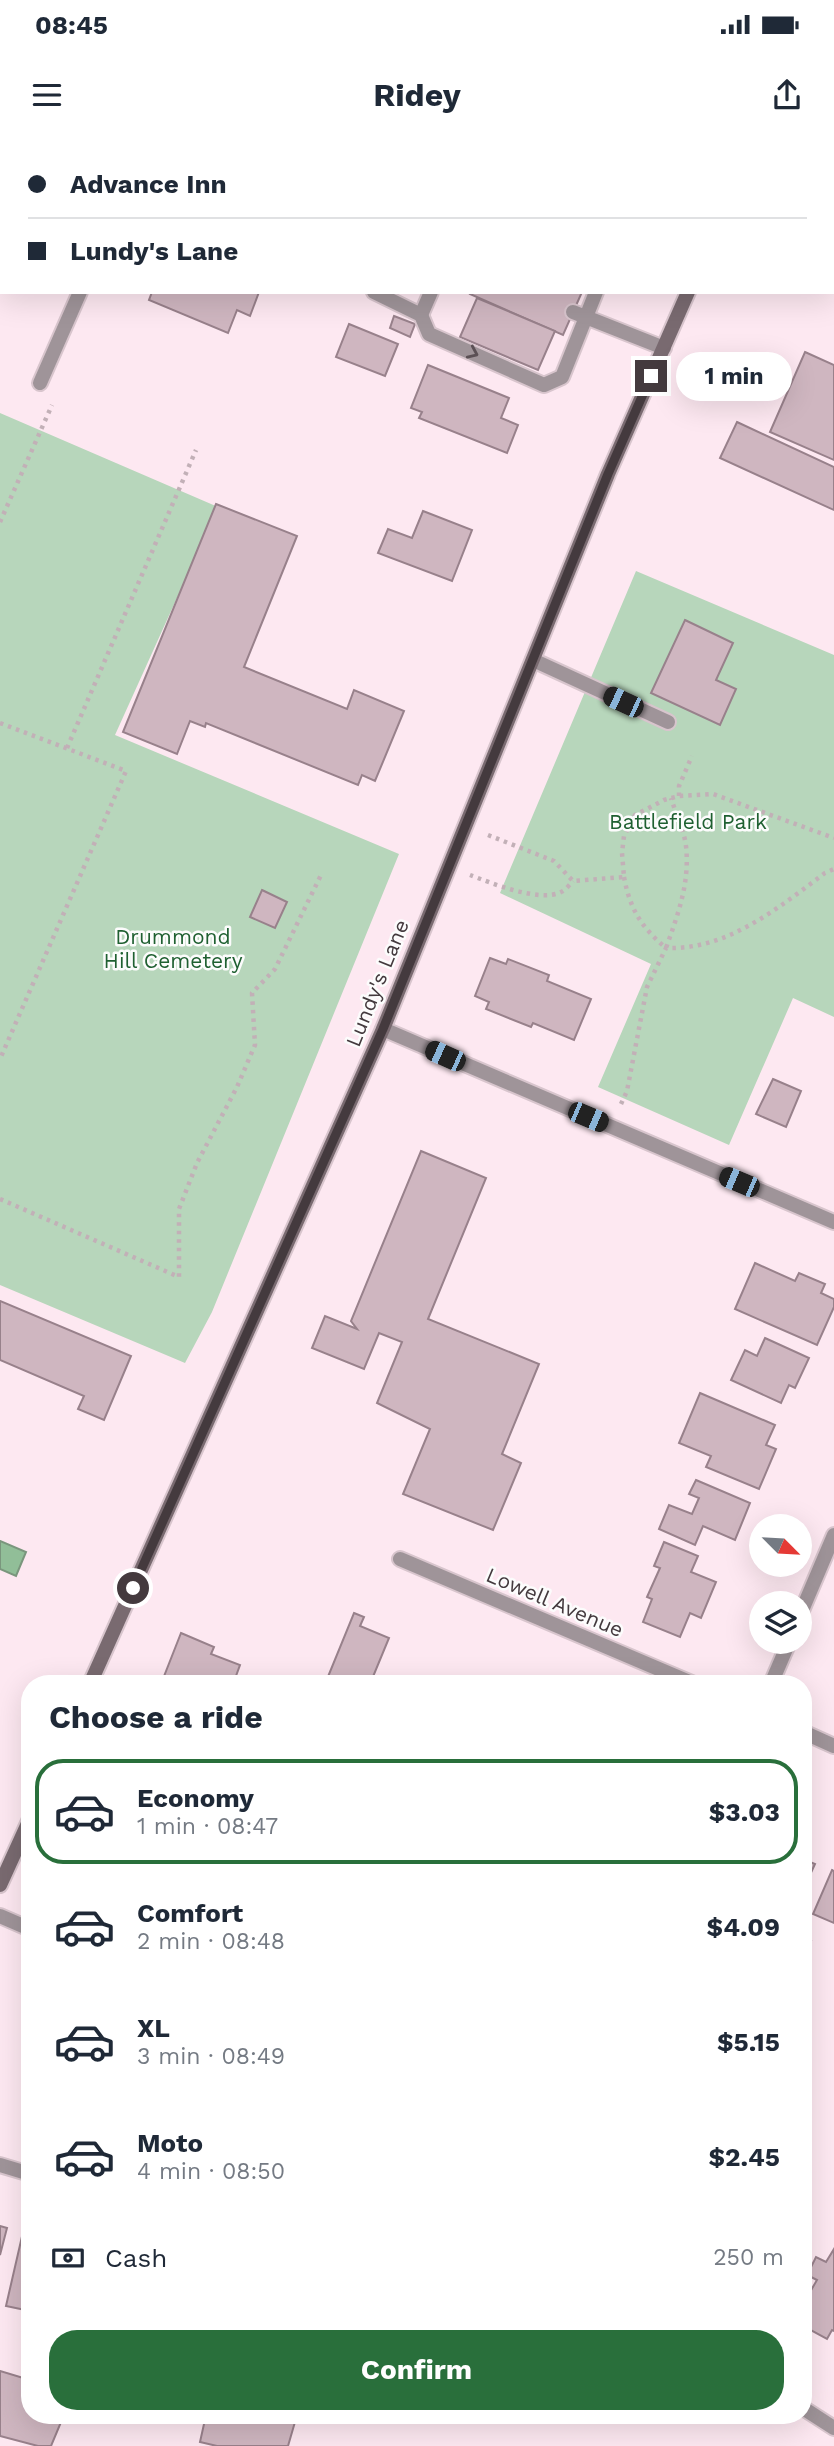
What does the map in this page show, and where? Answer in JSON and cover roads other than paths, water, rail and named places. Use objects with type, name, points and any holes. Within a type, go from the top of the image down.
[{"type":"main road","name":"Lundy's Lane","points":[[94,1675],[383,1029],[608,474],[687,294]]},
{"type":"main road","points":[[0,1885],[21,1839]]},
{"type":"street","points":[[40,383],[79,294]]},
{"type":"street","points":[[378,294],[421,315],[429,334],[544,385],[562,377],[580,315],[595,294]]},
{"type":"street","points":[[421,315],[430,294]]},
{"type":"street","points":[[580,315],[664,348]]},
{"type":"street","points":[[533,660],[668,722]]},
{"type":"street","points":[[383,1029],[834,1222]]},
{"type":"street","points":[[810,1591],[834,1535]]},
{"type":"street","name":"Lowell Avenue","points":[[400,1559],[673,1675]]},
{"type":"street","points":[[775,1675],[784,1654]]},
{"type":"street","points":[[812,1736],[834,1746]]},
{"type":"street","points":[[0,1916],[21,1925]]},
{"type":"street","points":[[0,2165],[21,2171]]},
{"type":"street","points":[[812,2413],[834,2428]]},
{"type":"park label","name":"Battlefield Park","points":[[688,821]]},
{"type":"park label","name":"Drummond Hill Cemetery","points":[[173,948]]}]
